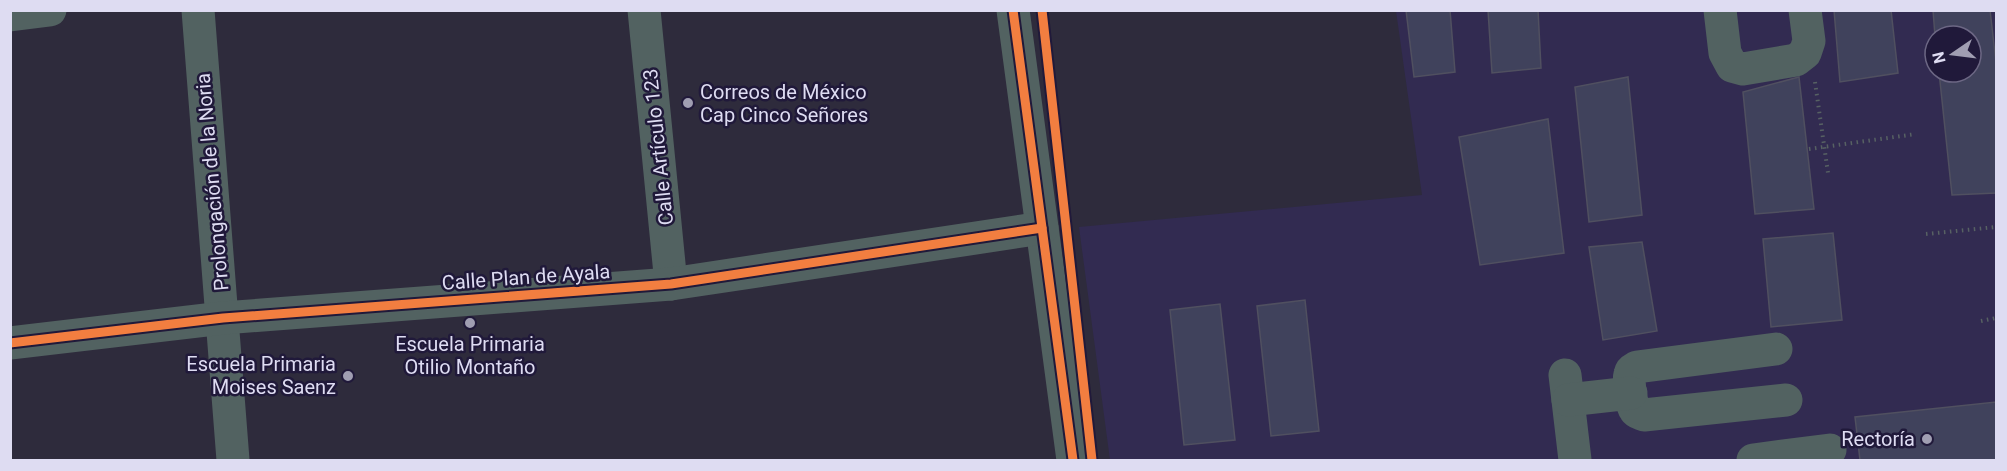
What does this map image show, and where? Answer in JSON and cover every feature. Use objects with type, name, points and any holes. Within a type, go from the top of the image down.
[{"type":"street","points":[[10,15],[50,10]]},
{"type":"street","name":"Prolongación de la Noria","points":[[198,10],[233,460]]},
{"type":"street","name":"Calle Artículo 123","points":[[644,10],[672,284]]},
{"type":"street","points":[[1013,10],[1073,460]]},
{"type":"street","points":[[1720,10],[1725,53],[1732,66],[1743,69],[1796,60],[1805,53],[1809,41],[1805,10]]},
{"type":"street","name":"Calle Plan de Ayala","points":[[10,343],[223,318],[672,284],[1042,228]]},
{"type":"street","points":[[1776,349],[1637,368],[1632,370],[1629,376],[1630,393],[1634,409],[1644,415],[1786,400]]},
{"type":"street","points":[[1575,460],[1566,388],[1630,393]]},
{"type":"street","points":[[1753,460],[1830,450]]},
{"type":"path","points":[[1805,53],[1814,75],[1828,174]]},
{"type":"path","points":[[1809,149],[1916,134]]},
{"type":"path","points":[[1926,234],[1996,227]]},
{"type":"path","points":[[1981,321],[1996,318]]},
{"type":"shaded area","points":[[1396,11],[1996,11],[1996,460],[1110,460],[1079,227],[1422,195]]},
{"type":"building","points":[[1406,10],[1450,10],[1455,72],[1414,77]]},
{"type":"building","points":[[1488,10],[1538,10],[1541,68],[1492,73]]},
{"type":"building","points":[[1834,10],[1891,10],[1898,73],[1840,82]]},
{"type":"building","points":[[1933,10],[1990,10],[1996,62],[1996,193],[1952,195],[1940,84],[1983,84],[1983,24],[1934,24]]},
{"type":"building","points":[[1628,77],[1642,215],[1589,222],[1575,87]]},
{"type":"building","points":[[1799,77],[1814,209],[1755,214],[1743,92]]},
{"type":"building","points":[[1548,119],[1564,253],[1480,265],[1459,137]]},
{"type":"building","points":[[1833,233],[1842,320],[1771,327],[1763,239]]},
{"type":"building","points":[[1642,242],[1657,331],[1603,340],[1589,247]]},
{"type":"building","points":[[1305,300],[1319,431],[1271,436],[1257,306]]},
{"type":"building","points":[[1220,304],[1235,440],[1184,445],[1170,310]]},
{"type":"building","name":"Rectoría","points":[[1996,402],[1996,460],[1860,460],[1855,417]]},
{"type":"cycle path","points":[[1013,10],[1073,460]]},
{"type":"cycle path","points":[[1042,10],[1092,460]]},
{"type":"cycle path","points":[[10,343],[223,318],[671,284],[1042,228]]},
{"type":"place","name":"Correos de México Cap Cinco Señores","points":[[688,103]]},
{"type":"place","name":"Escuela Primaria Otilio Montaño","points":[[470,323]]},
{"type":"place","name":"Escuela Primaria Moises Saenz","points":[[348,376]]},
{"type":"place","name":"Rectoría","points":[[1927,439]]}]
